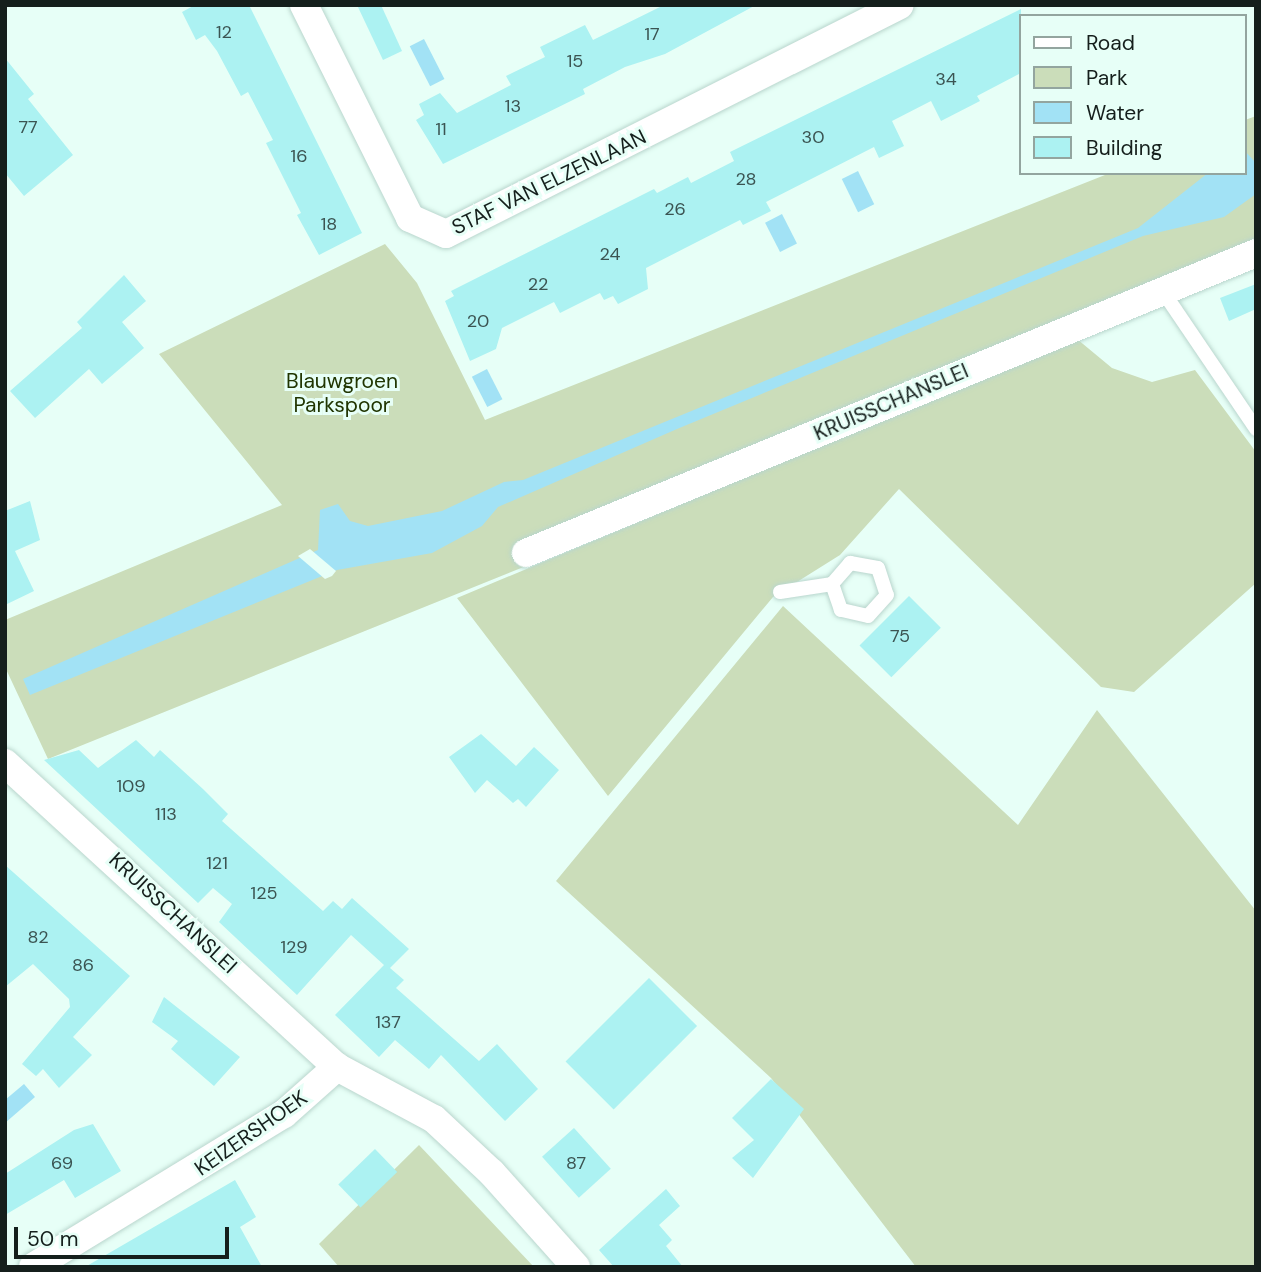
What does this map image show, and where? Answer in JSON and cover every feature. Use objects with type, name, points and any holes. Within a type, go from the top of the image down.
[{"type":"street","name":"STAF VAN ELZENLAAN","points":[[304,5],[410,218],[446,234],[900,5]]},
{"type":"street","name":"KRUISSCHANSLEI","points":[[526,553],[1256,253]]},
{"type":"street","name":"KRUISSCHANSLEI","points":[[5,763],[337,1067]]},
{"type":"street","name":"KEIZERSHOEK","points":[[33,1267],[284,1114],[337,1067]]},
{"type":"street","points":[[337,1067],[434,1119],[492,1173],[576,1267]]},
{"type":"lane","points":[[1162,290],[1256,429]]},
{"type":"lane","points":[[780,592],[832,584]]},
{"type":"green space","name":"Blauwgroen Parkspoor","points":[[1256,116],[1256,252],[526,566],[48,759],[5,667],[5,620],[282,505],[159,354],[385,244],[417,283],[485,420],[1105,175],[1247,175],[1247,119]]},
{"type":"green space","points":[[1077,339],[1112,368],[1152,382],[1195,370],[1256,452],[1256,583],[1134,692],[1101,687],[899,489],[840,555],[773,597],[608,796],[457,598]]},
{"type":"green space","points":[[783,606],[1018,825],[1097,710],[1256,911],[1256,1267],[916,1267],[771,1078],[556,881]]},
{"type":"green space","points":[[419,1145],[534,1267],[339,1267],[319,1244]]},
{"type":"water","points":[[424,39],[444,79],[430,86],[410,46]]},
{"type":"water","points":[[1247,153],[1256,163],[1256,194],[1224,217],[1143,236],[677,429],[498,507],[482,526],[432,553],[337,570],[30,695],[23,679],[318,550],[320,510],[338,504],[350,521],[368,526],[442,511],[504,482],[523,480],[1138,228],[1205,175],[1247,175]]},
{"type":"water","points":[[858,171],[874,204],[858,212],[842,179]]},
{"type":"water","points":[[782,214],[797,243],[780,252],[765,223]]},
{"type":"water","points":[[487,369],[502,399],[487,407],[472,377]]},
{"type":"water","points":[[24,1084],[35,1097],[5,1123],[5,1100]]},
{"type":"pier","points":[[310,549],[336,571],[332,576],[325,579],[298,556]]},
{"type":"building","points":[[195,5],[249,5],[362,233],[319,255],[297,215],[301,213],[266,143],[273,140],[248,92],[241,96],[217,51],[205,35],[196,40],[182,12]]},
{"type":"building","points":[[357,5],[381,5],[402,51],[383,60]]},
{"type":"building","points":[[664,5],[756,5],[665,54],[625,67],[583,89],[585,94],[443,164],[416,120],[424,115],[419,104],[440,93],[457,113],[511,85],[506,76],[545,57],[540,47],[585,25],[593,40]]},
{"type":"building","points":[[1021,9],[1020,74],[977,96],[980,101],[941,121],[931,101],[892,121],[904,146],[879,158],[874,147],[766,202],[771,211],[743,225],[740,220],[646,268],[648,289],[618,304],[613,296],[604,300],[600,293],[560,313],[554,302],[502,328],[496,349],[470,361],[445,301],[454,296],[451,291],[654,189],[657,193],[688,177],[691,183],[734,161],[730,152]]},
{"type":"building","points":[[5,58],[34,94],[28,99],[73,155],[24,196],[5,173]]},
{"type":"building","points":[[124,275],[146,301],[122,322],[144,348],[102,384],[89,369],[35,418],[10,391],[82,328],[77,322]]},
{"type":"building","points":[[1256,284],[1256,309],[1229,321],[1220,298]]},
{"type":"building","points":[[30,501],[40,540],[15,551],[34,591],[5,605],[5,511]]},
{"type":"building","points":[[909,596],[941,628],[891,677],[860,645]]},
{"type":"building","points":[[481,734],[516,766],[534,747],[559,770],[526,807],[518,799],[513,803],[487,780],[475,793],[449,757]]},
{"type":"building","points":[[136,740],[154,757],[160,750],[203,789],[228,814],[222,821],[323,911],[333,901],[342,909],[352,898],[409,949],[390,968],[404,980],[396,988],[479,1061],[497,1044],[538,1089],[505,1121],[441,1055],[429,1069],[395,1040],[379,1057],[335,1015],[384,965],[351,935],[297,995],[219,922],[232,904],[213,888],[198,903],[44,760],[79,750],[98,768]]},
{"type":"building","points":[[5,865],[130,976],[73,1037],[92,1055],[59,1088],[43,1069],[36,1076],[22,1064],[70,1007],[69,999],[33,964],[5,987]]},
{"type":"building","points":[[649,978],[697,1026],[614,1110],[566,1061]]},
{"type":"building","points":[[164,997],[240,1057],[214,1086],[171,1049],[178,1041],[152,1022]]},
{"type":"building","points":[[771,1079],[804,1109],[753,1178],[732,1158],[754,1140],[732,1118]]},
{"type":"building","points":[[93,1124],[121,1171],[75,1198],[64,1180],[5,1215],[5,1174],[74,1130]]},
{"type":"building","points":[[574,1128],[611,1169],[579,1198],[542,1157]]},
{"type":"building","points":[[375,1149],[397,1172],[361,1207],[338,1184]]},
{"type":"building","points":[[235,1180],[256,1217],[240,1227],[262,1267],[85,1267]]},
{"type":"building","points":[[666,1189],[680,1206],[659,1225],[672,1240],[666,1246],[683,1267],[614,1267],[599,1250]]}]
